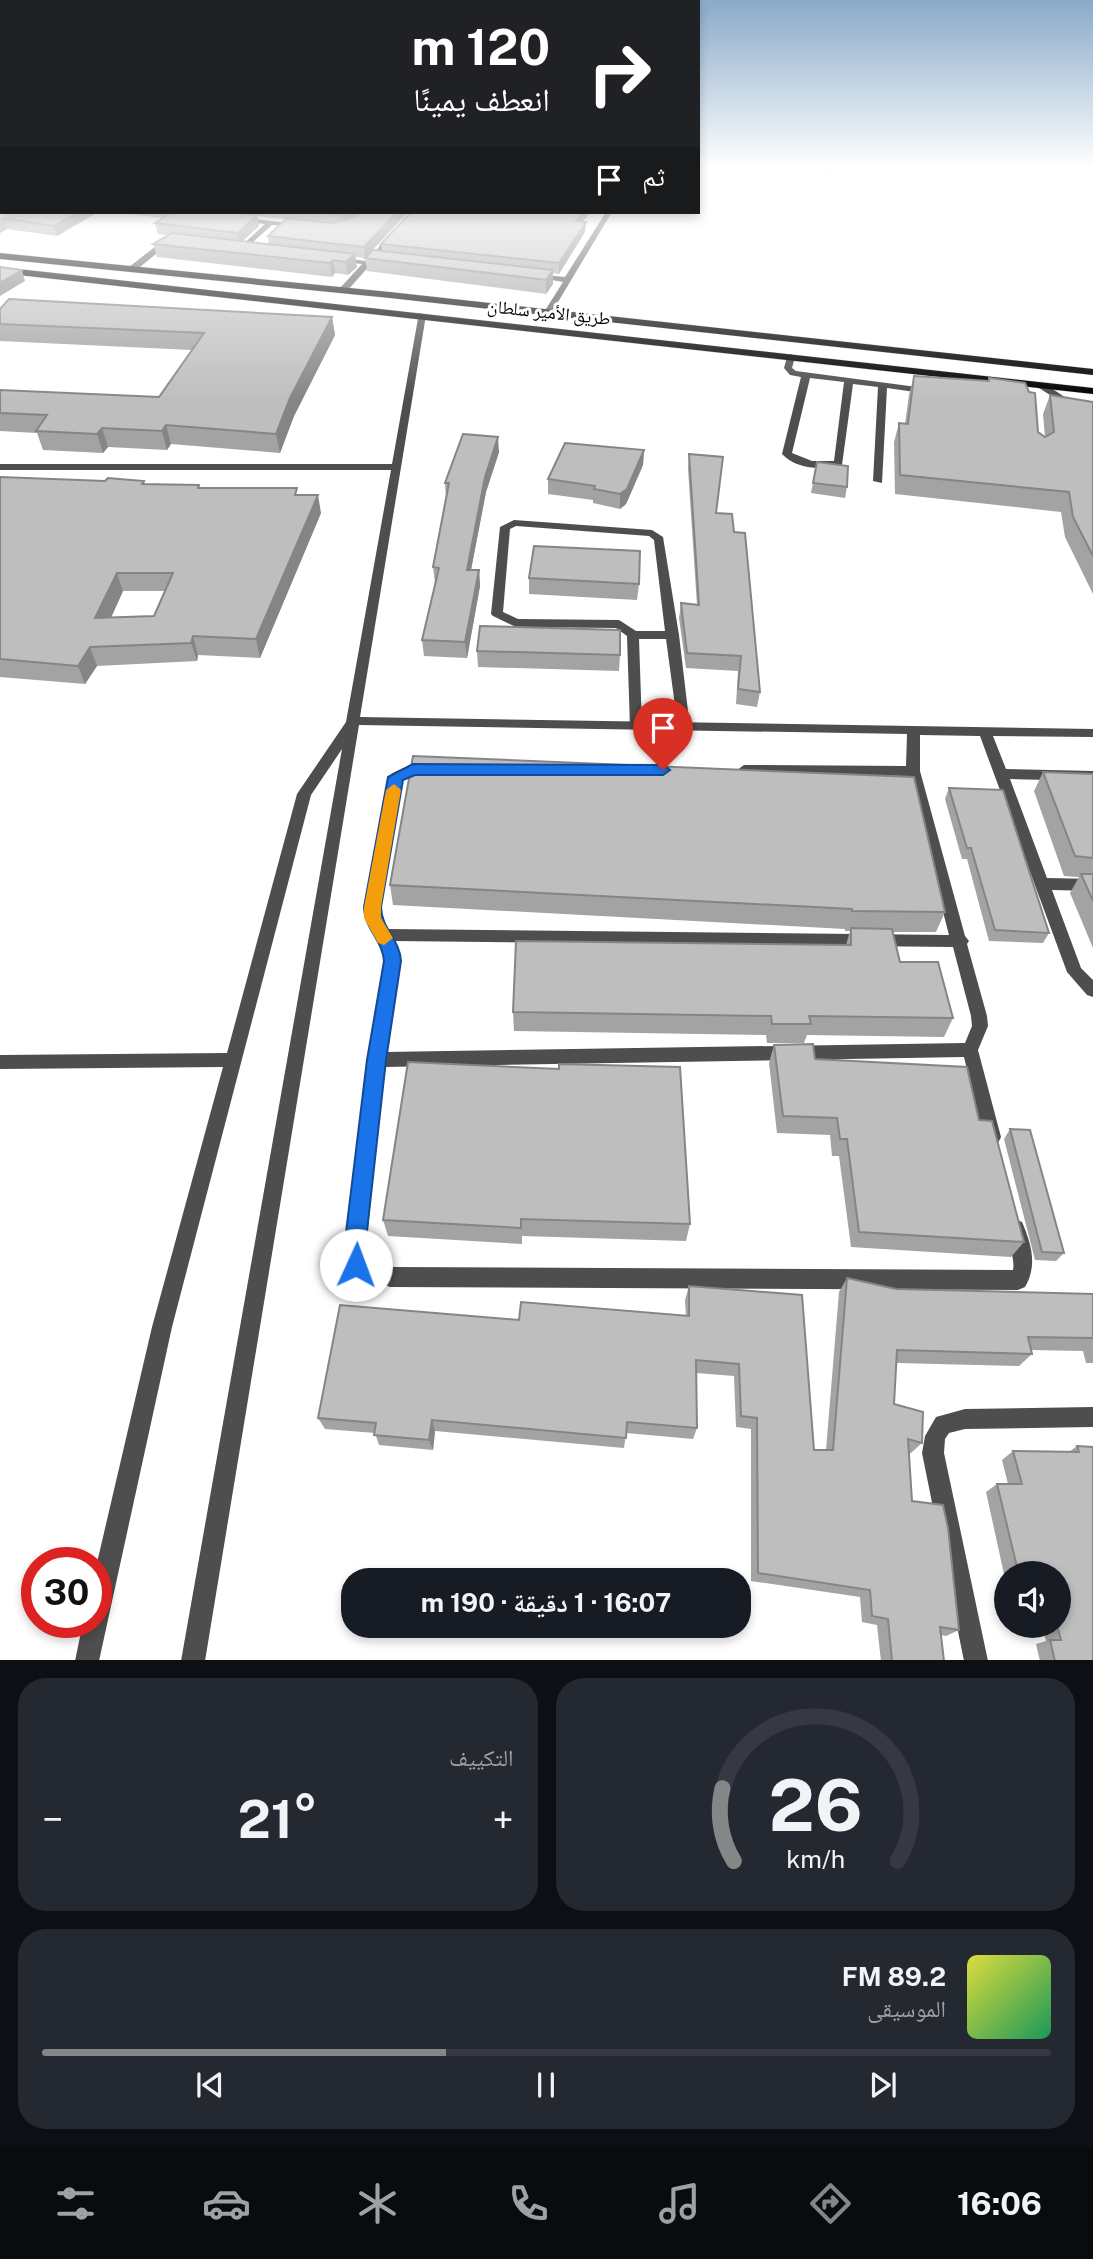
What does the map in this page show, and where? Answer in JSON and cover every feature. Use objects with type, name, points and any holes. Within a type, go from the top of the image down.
[{"type":"main road","name":"طريق الأمير سلطان","points":[[0,256],[343,290],[1093,372]]},
{"type":"main road","name":"طريق الأمير سلطان","points":[[0,270],[1093,391]]},
{"type":"main road","points":[[293,302],[316,298],[385,302],[390,295]]},
{"type":"street","points":[[132,269],[161,245]]},
{"type":"street","points":[[343,290],[384,245]]},
{"type":"street","points":[[548,312],[589,245]]},
{"type":"street","points":[[232,247],[259,250]]},
{"type":"street","points":[[324,258],[384,260]]},
{"type":"street","points":[[528,276],[568,280]]},
{"type":"street","points":[[193,1660],[422,315]]},
{"type":"street","points":[[791,357],[789,371],[806,375],[938,391]]},
{"type":"street","points":[[806,375],[787,454],[796,460],[828,465],[839,463],[849,380]]},
{"type":"street","points":[[878,481],[883,384]]},
{"type":"street","points":[[1042,386],[1076,408]]},
{"type":"street","points":[[0,467],[396,467]]},
{"type":"street","points":[[673,635],[633,635],[618,624],[516,623],[503,619],[497,614],[505,527],[514,523],[532,523],[652,533],[659,539],[673,635],[684,728]]},
{"type":"street","points":[[633,635],[636,727]]},
{"type":"street","points":[[353,721],[1093,733]]},
{"type":"street","points":[[112,1549],[162,1327],[304,794],[353,721]]},
{"type":"street","points":[[914,731],[913,771],[961,941],[971,992],[979,1016],[980,1026],[970,1050],[997,1157]]},
{"type":"street","points":[[985,731],[1075,972],[1093,990]]},
{"type":"street","points":[[441,769],[413,769],[396,777],[373,907],[373,918],[392,952],[392,961],[376,1060],[355,1249],[356,1265],[370,1272],[404,1277],[1018,1280],[1024,1273],[1024,1263],[1011,1210]]},
{"type":"street","points":[[732,770],[913,771]]},
{"type":"street","points":[[1000,774],[1093,776]]},
{"type":"street","points":[[1042,884],[1093,885]]},
{"type":"street","points":[[383,935],[961,941]]},
{"type":"street","points":[[376,1060],[970,1050]]},
{"type":"street","points":[[0,1062],[233,1060]]},
{"type":"street","points":[[976,1660],[933,1453],[935,1436],[943,1424],[965,1419],[1093,1417]]},
{"type":"street","points":[[87,1660],[92,1638]]},
{"type":"building","points":[[167,245],[281,245],[355,254],[346,262],[333,260],[330,263]]},
{"type":"building","points":[[395,245],[571,245],[559,263]]},
{"type":"building","points":[[373,250],[553,270],[546,280],[365,258]]},
{"type":"building","points":[[0,267],[22,270],[0,283]]},
{"type":"building","points":[[9,299],[332,317],[290,398],[276,434],[166,425],[162,431],[102,428],[97,434],[36,431],[47,415],[0,413],[0,390],[159,397],[204,333],[0,324],[0,309]]},
{"type":"building","points":[[914,376],[989,381],[989,378],[1025,383],[1029,392],[1035,393],[1038,432],[1045,437],[1054,432],[1050,395],[1093,402],[1093,556],[1073,517],[1069,492],[900,475],[899,423],[908,424]]},
{"type":"building","points":[[463,434],[498,437],[485,477],[467,570],[479,570],[465,642],[422,640],[439,568],[433,567],[449,483],[445,483]]},
{"type":"building","points":[[565,443],[644,450],[627,489],[620,494],[594,489],[595,486],[548,479]]},
{"type":"building","points":[[689,454],[723,457],[716,513],[732,514],[734,532],[745,533],[760,692],[738,689],[741,656],[687,653],[681,603],[699,605]]},
{"type":"building","points":[[817,462],[848,466],[847,487],[813,483]]},
{"type":"building","points":[[0,477],[105,481],[108,478],[144,481],[142,484],[199,485],[198,488],[297,488],[295,495],[318,495],[256,639],[193,636],[191,643],[90,647],[78,666],[0,659]],"holes":[[[117,573],[173,573],[154,616],[95,618]]]},
{"type":"building","points":[[534,546],[640,551],[639,584],[529,578]]},
{"type":"building","points":[[480,626],[620,630],[620,655],[477,651]]},
{"type":"building","points":[[413,756],[914,777],[945,912],[852,911],[390,885]]},
{"type":"building","points":[[1043,772],[1093,774],[1093,858],[1075,856]]},
{"type":"building","points":[[949,788],[1003,790],[1049,933],[995,930],[971,848],[967,848]]},
{"type":"building","points":[[1081,874],[1093,874],[1093,901]]},
{"type":"building","points":[[851,928],[892,929],[900,962],[938,962],[953,1018],[809,1016],[811,1024],[772,1024],[771,1016],[513,1012],[516,941],[851,945]]},
{"type":"building","points":[[813,1044],[815,1059],[967,1067],[979,1120],[992,1121],[1024,1242],[859,1232],[847,1139],[840,1139],[837,1118],[783,1116],[774,1045]]},
{"type":"building","points":[[408,1062],[559,1069],[559,1064],[680,1067],[690,1224],[521,1219],[521,1228],[383,1220]]},
{"type":"building","points":[[1010,1129],[1030,1130],[1064,1253],[1042,1252]]},
{"type":"building","points":[[847,1278],[896,1289],[1093,1294],[1093,1338],[1028,1337],[1032,1354],[897,1350],[894,1404],[923,1412],[922,1443],[908,1439],[912,1501],[943,1505],[948,1528],[959,1630],[940,1627],[944,1660],[892,1660],[888,1619],[872,1616],[870,1590],[758,1573],[757,1418],[741,1416],[739,1364],[696,1360],[697,1428],[627,1422],[626,1438],[432,1420],[429,1440],[374,1435],[376,1423],[318,1418],[340,1305],[519,1320],[521,1302],[689,1316],[689,1286],[802,1295],[814,1450],[833,1450]]},
{"type":"building","points":[[1077,1446],[1093,1447],[1093,1660],[1055,1660],[1050,1640],[1071,1638],[1071,1561],[1016,1561],[997,1484],[1022,1484],[1013,1451],[1079,1452]]},
{"type":"slow traffic","points":[[384,938],[373,918],[373,907],[394,790]]},
{"type":"route","points":[[356,1265],[355,1249],[376,1060],[392,961],[392,952],[373,918],[373,907],[396,777],[413,769],[663,770]]}]
